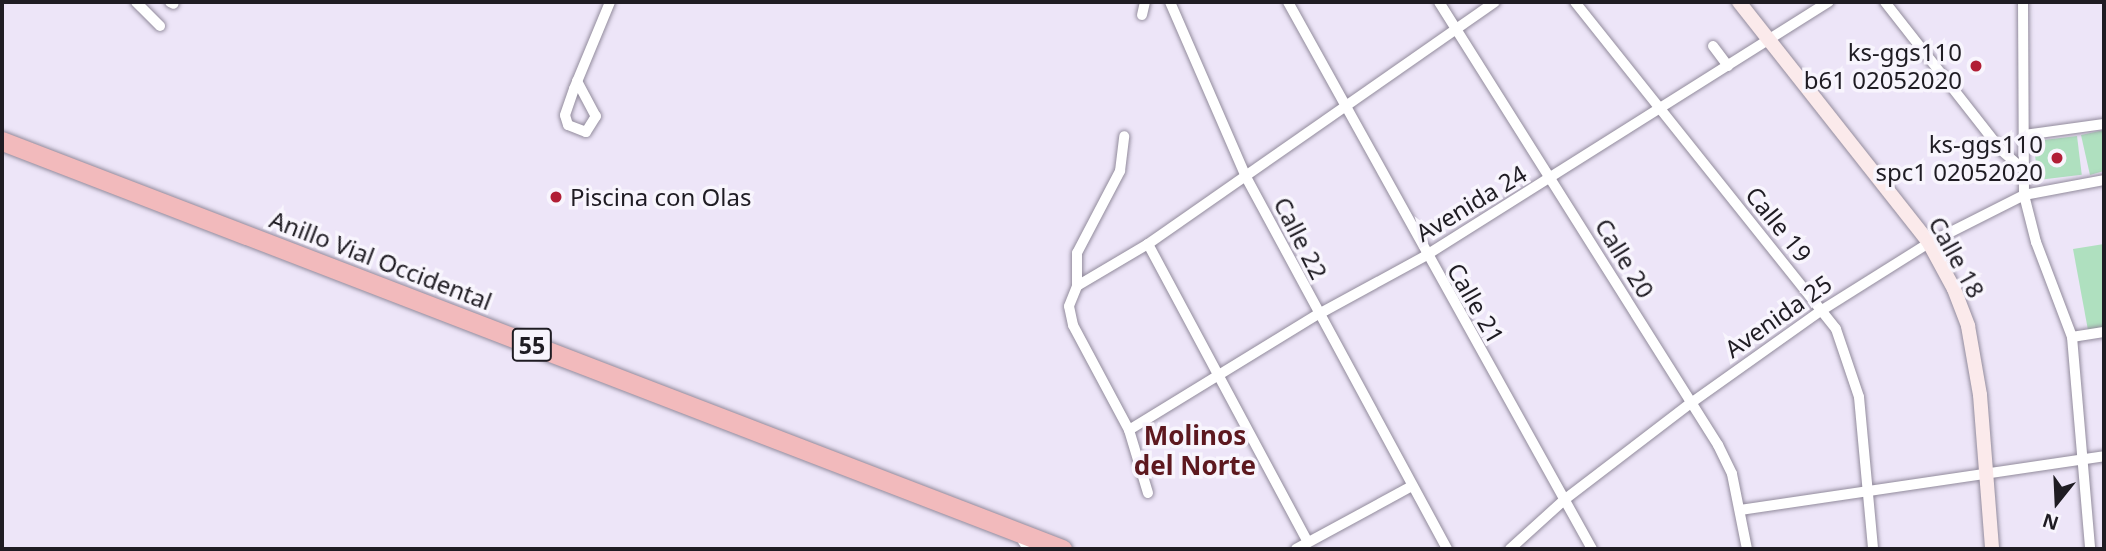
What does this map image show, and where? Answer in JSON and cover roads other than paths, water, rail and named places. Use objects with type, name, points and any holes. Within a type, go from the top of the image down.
[{"type":"highway","name":"Anillo Vial Occidental","points":[[2,141],[1062,549]]},
{"type":"street","points":[[136,2],[160,26]]},
{"type":"street","points":[[577,82],[610,2]]},
{"type":"street","points":[[1142,15],[1145,2]]},
{"type":"street","name":"Calle 22","points":[[1170,2],[1246,177],[1317,315],[1410,487],[1447,549]]},
{"type":"street","name":"Calle 21","points":[[1288,2],[1349,106],[1426,256],[1592,549]]},
{"type":"street","name":"Calle 20","points":[[1439,2],[1691,403],[1732,474],[1747,549]]},
{"type":"street","points":[[1077,286],[1148,244],[1495,2]]},
{"type":"street","name":"Calle 19","points":[[1575,2],[1822,310],[1848,355],[1859,397],[1873,549]]},
{"type":"street","name":"Calle 18","points":[[1739,2],[1929,243],[1954,289],[1968,326],[1986,472],[1992,549]]},
{"type":"street","name":"Avenida 24","points":[[1129,430],[1317,315],[1426,256],[1662,111],[1829,2]]},
{"type":"street","points":[[1885,2],[2001,150],[2024,170]]},
{"type":"street","points":[[2023,2],[2024,195],[2036,242],[2072,337],[2090,549]]},
{"type":"street","points":[[1713,46],[1728,66]]},
{"type":"street","points":[[2024,135],[2104,124]]},
{"type":"street","points":[[1124,136],[1120,171],[1080,244],[1077,286],[1069,306],[1073,325],[1129,430],[1148,493]]},
{"type":"street","name":"Avenida 25","points":[[1510,549],[1564,500],[1691,403],[1822,310],[1929,243],[2024,195],[2104,180]]},
{"type":"street","points":[[1148,244],[1307,541]]},
{"type":"street","points":[[2072,337],[2104,332]]},
{"type":"street","points":[[1740,510],[2104,456]]},
{"type":"street","points":[[1296,549],[1410,487]]},
{"type":"street","points":[[1017,531],[1028,549]]},
{"type":"place","name":"ks-ggs110 b61 02052020","points":[[1976,66]]},
{"type":"place","name":"ks-ggs110 spc1 02052020","points":[[2057,158]]},
{"type":"place","name":"Piscina con Olas","points":[[556,197]]},
{"type":"district","name":"Molinos del Norte","points":[[1195,450]]}]
